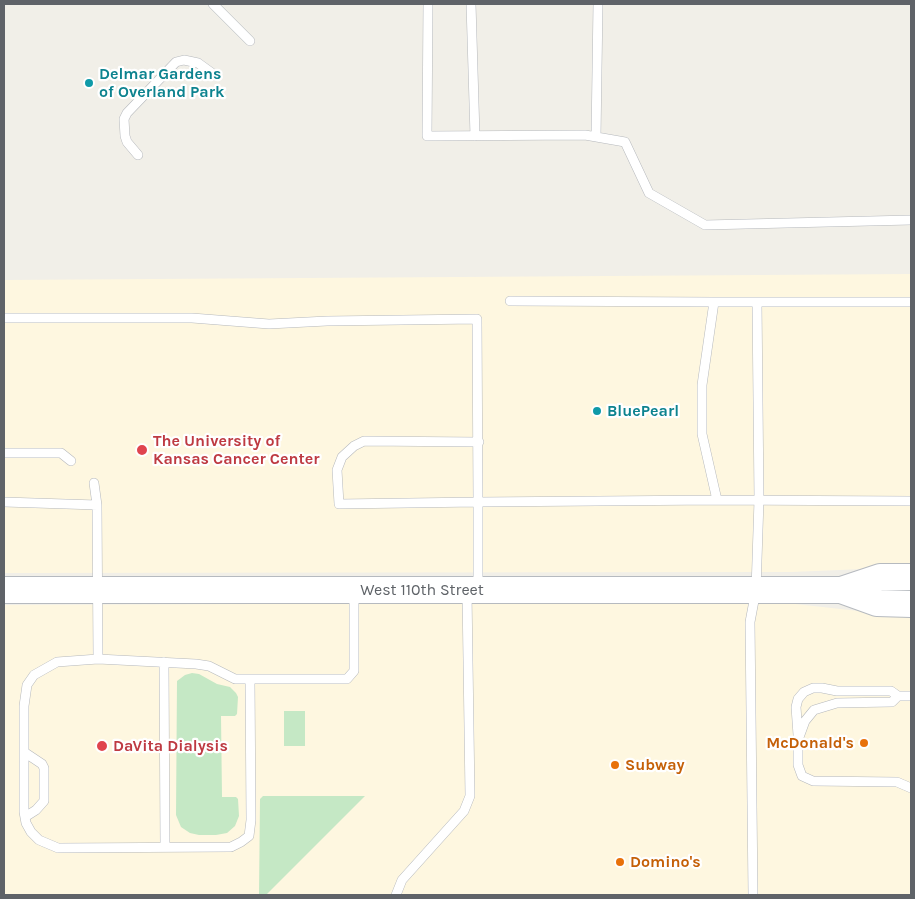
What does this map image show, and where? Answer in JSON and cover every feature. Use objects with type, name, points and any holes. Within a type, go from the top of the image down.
[{"type":"street","name":"West 110th Street","points":[[4,590],[841,590],[880,577],[911,577]]},
{"type":"street","name":"West 110th Street","points":[[841,590],[877,604],[911,604]]},
{"type":"lane","points":[[213,4],[250,41]]},
{"type":"lane","points":[[428,4],[427,136],[585,135],[625,142],[649,193],[705,225],[911,220]]},
{"type":"lane","points":[[471,4],[475,136]]},
{"type":"lane","points":[[596,137],[598,4]]},
{"type":"lane","points":[[138,155],[127,142],[124,118],[170,68],[176,62],[191,60],[216,76]]},
{"type":"lane","points":[[510,301],[911,302]]},
{"type":"lane","points":[[714,302],[702,385],[702,434],[716,500]]},
{"type":"lane","points":[[753,895],[750,622],[756,590],[758,500],[756,302]]},
{"type":"lane","points":[[4,318],[192,318],[269,324],[327,321],[477,319],[478,502],[473,590],[470,796],[464,811],[402,880],[396,895]]},
{"type":"lane","points":[[478,442],[364,441],[354,446],[342,457],[338,470],[338,504],[716,500],[911,501]]},
{"type":"lane","points":[[4,453],[61,453],[71,461]]},
{"type":"lane","points":[[94,482],[97,505],[98,659]]},
{"type":"lane","points":[[4,502],[97,505]]},
{"type":"lane","points":[[250,679],[251,820],[249,836],[241,842],[231,847],[58,848],[39,840],[31,832],[25,817],[24,706],[27,685],[34,675],[57,662],[98,659],[196,664],[209,666],[235,679],[250,679],[347,679],[354,671],[354,590]]},
{"type":"lane","points":[[164,662],[165,847]]},
{"type":"lane","points":[[911,696],[898,696],[891,691],[837,691],[813,688],[804,692],[798,699],[796,706],[798,765],[802,776],[813,781],[897,782],[911,788]]},
{"type":"lane","points":[[798,740],[805,722],[814,710],[837,703],[892,702],[898,696]]},
{"type":"lane","points":[[24,752],[42,764],[44,768],[44,801],[36,810],[25,817]]},
{"type":"shaded area","points":[[911,274],[911,567],[792,572],[4,573],[4,280]]},
{"type":"shaded area","points":[[777,602],[877,613],[911,613],[911,895],[4,895],[4,605]]},
{"type":"green space","points":[[199,674],[217,684],[230,687],[238,697],[237,714],[235,716],[221,716],[222,797],[236,797],[238,799],[239,816],[235,826],[227,833],[199,835],[190,833],[181,827],[176,815],[177,681],[185,675]]},
{"type":"green space","points":[[284,711],[305,711],[305,746],[284,746]]},
{"type":"green space","points":[[263,796],[365,796],[266,895],[259,895],[260,799]]},
{"type":"place","name":"Delmar Gardens of Overland Park","points":[[89,83]]},
{"type":"place","name":"BluePearl","points":[[597,411]]},
{"type":"place","name":"The University of Kansas Cancer Center","points":[[142,450]]},
{"type":"place","name":"McDonald's","points":[[864,743]]},
{"type":"place","name":"DaVita Dialysis","points":[[102,746]]},
{"type":"place","name":"Subway","points":[[615,765]]},
{"type":"place","name":"Domino's","points":[[620,862]]}]
